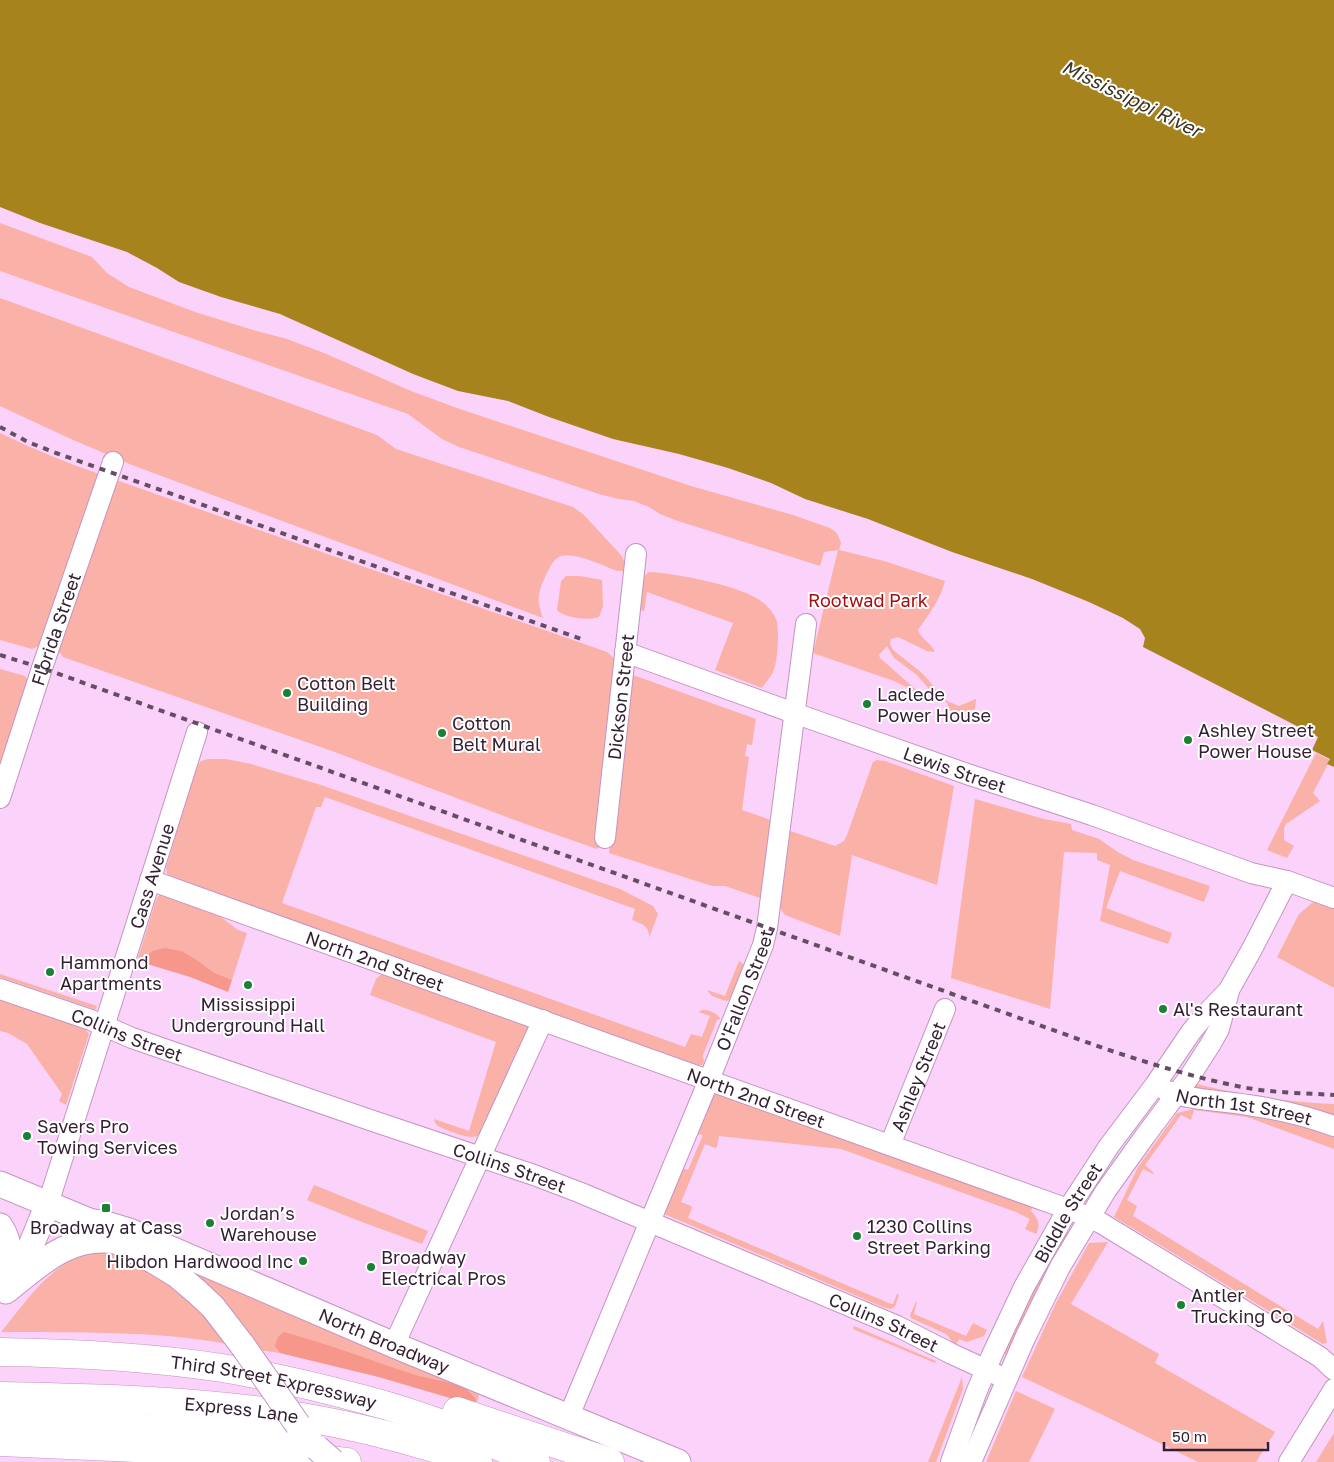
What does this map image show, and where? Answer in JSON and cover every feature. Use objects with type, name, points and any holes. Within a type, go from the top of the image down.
[{"type":"highway","name":"Third Street Expressway","points":[[0,1352],[114,1357],[222,1368],[294,1382],[366,1400],[435,1422],[536,1462]]},
{"type":"highway","name":"Express Lane","points":[[0,1396],[170,1402],[251,1409],[303,1417],[364,1430],[442,1450],[478,1462]]},
{"type":"highway","points":[[366,1400],[420,1402],[447,1408],[610,1462]]},
{"type":"highway","points":[[0,1421],[284,1434],[314,1443]]},
{"type":"highway","points":[[0,1442],[263,1454],[347,1462]]},
{"type":"main road","name":"North Broadway","points":[[0,1184],[88,1221],[129,1231],[394,1345],[678,1462]]},
{"type":"main road","name":"Cass Avenue","points":[[3,1295],[28,1253],[48,1204]]},
{"type":"main road","name":"North Broadway","points":[[88,1221],[116,1241],[177,1275],[197,1292],[213,1308],[243,1346],[314,1443]]},
{"type":"main road","points":[[0,1226],[10,1250],[10,1266],[3,1295]]},
{"type":"main road","points":[[3,1295],[40,1264],[64,1248],[93,1240],[116,1241]]},
{"type":"street","name":"Florida Street","points":[[0,798],[42,668],[113,462]]},
{"type":"street","name":"Dickson Street","points":[[604,838],[636,554]]},
{"type":"street","name":"O'Fallon Street","points":[[569,1416],[709,1080],[768,928],[806,624]]},
{"type":"street","name":"Lewis Street","points":[[625,652],[970,775],[1092,815],[1256,874],[1287,881],[1334,898]]},
{"type":"street","name":"Cass Avenue","points":[[48,1204],[197,732]]},
{"type":"street","name":"North 2nd Street","points":[[150,880],[1068,1209],[1101,1223],[1320,1357],[1334,1370]]},
{"type":"street","name":"Biddle Street","points":[[951,1462],[986,1369],[1024,1287],[1068,1209],[1109,1146],[1192,1032],[1229,990],[1287,881]]},
{"type":"street","name":"Collins Street","points":[[0,989],[104,1026],[132,1038],[542,1178],[897,1326],[1006,1379]]},
{"type":"street","name":"Biddle Street","points":[[970,1462],[1006,1379],[1060,1267],[1089,1218],[1144,1136],[1208,1049],[1219,1029],[1229,990]]},
{"type":"street","name":"Ashley Street","points":[[890,1145],[944,1008]]},
{"type":"street","points":[[394,1345],[543,1020]]},
{"type":"street","name":"North 1st Street","points":[[1154,1085],[1176,1095],[1253,1106],[1292,1114],[1334,1126]]},
{"type":"street","points":[[1289,1462],[1334,1389]]},
{"type":"green space","name":"Rootwad Park","points":[[0,223],[92,257],[107,273],[129,287],[195,312],[287,339],[411,391],[457,408],[691,486],[793,515],[830,528],[837,533],[841,543],[839,550],[884,561],[945,581],[937,601],[918,630],[935,652],[927,651],[898,637],[891,639],[890,644],[893,650],[922,673],[947,701],[959,706],[976,699],[975,709],[952,715],[947,703],[937,698],[917,675],[894,658],[887,646],[879,655],[880,658],[922,695],[894,681],[813,653],[838,550],[824,552],[820,566],[675,520],[634,501],[602,495],[459,447],[442,439],[408,414],[0,271]]},
{"type":"green space","points":[[0,298],[377,435],[396,449],[573,507],[583,514],[621,555],[625,567],[623,571],[617,571],[574,556],[558,557],[549,568],[539,593],[543,618],[132,465],[71,439],[0,406]]},
{"type":"green space","points":[[0,433],[50,456],[102,475],[39,646],[32,649],[0,640]]},
{"type":"green space","points":[[116,480],[607,652],[616,660],[601,846],[597,849],[520,822],[332,751],[63,657],[58,650]]},
{"type":"green space","points":[[649,572],[689,577],[735,589],[758,599],[767,606],[777,622],[778,647],[773,672],[762,688],[715,670],[733,623],[647,592],[644,612],[637,606],[641,583]]},
{"type":"green space","points":[[566,576],[580,576],[602,580],[603,606],[599,617],[589,619],[577,618],[565,615],[557,610],[561,581]]},
{"type":"green space","points":[[0,669],[25,676],[29,682],[0,776]]},
{"type":"green space","points":[[633,675],[756,719],[752,745],[747,744],[745,756],[749,757],[742,810],[774,821],[763,899],[725,886],[712,886],[609,853],[630,677]]},
{"type":"green space","points":[[1316,753],[1330,760],[1313,793],[1320,801],[1286,824],[1284,840],[1294,846],[1287,858],[1267,850]]},
{"type":"green space","points":[[226,759],[251,764],[321,785],[620,889],[653,906],[658,914],[649,938],[647,928],[632,920],[635,909],[325,797],[321,807],[316,807],[282,903],[685,1047],[691,1034],[702,1037],[710,1016],[699,1012],[704,1010],[710,1011],[720,1019],[717,1020],[703,1055],[704,1062],[702,1065],[694,1066],[171,877],[167,874],[166,868],[196,769],[201,761]]},
{"type":"green space","points":[[877,760],[885,761],[954,786],[937,885],[852,855],[840,936],[785,915],[781,910],[780,901],[790,831],[835,846],[844,841],[873,762]]},
{"type":"green space","points":[[975,799],[1044,819],[1071,824],[1072,830],[1099,839],[1133,860],[1210,886],[1204,902],[1120,871],[1106,908],[1172,933],[1168,944],[1100,921],[1110,865],[1097,860],[1097,853],[1064,852],[1050,1009],[951,978]]},
{"type":"green space","points":[[159,895],[213,911],[238,930],[247,933],[232,980],[213,972],[182,951],[166,948],[146,957],[144,963],[137,961]]},
{"type":"green space","points":[[1318,901],[1334,907],[1334,988],[1277,957],[1299,914],[1312,903]]},
{"type":"green space","points":[[739,961],[743,964],[744,968],[732,998],[727,1001],[712,996],[707,990],[725,996]]},
{"type":"green space","points":[[0,974],[97,1006],[96,1009],[0,977]]},
{"type":"green space","points":[[382,974],[528,1025],[528,1029],[482,1130],[477,1136],[470,1137],[449,1131],[438,1126],[434,1119],[469,1131],[496,1042],[370,995],[376,979]]},
{"type":"green space","points":[[0,1000],[78,1025],[89,1034],[66,1105],[59,1101],[62,1094],[27,1044],[8,1033],[0,1031]]},
{"type":"green space","points":[[1194,1083],[1264,1097],[1334,1104],[1334,1116],[1193,1093]]},
{"type":"green space","points":[[714,1092],[1033,1206],[1031,1211],[1038,1222],[1038,1231],[1036,1234],[1025,1229],[1030,1219],[1016,1212],[841,1149],[719,1136],[717,1147],[705,1144],[681,1202],[692,1208],[688,1218],[891,1304],[893,1304],[897,1294],[899,1295],[896,1305],[890,1309],[662,1213],[682,1168],[688,1170],[703,1135],[696,1134]]},
{"type":"green space","points":[[1197,1105],[1276,1116],[1334,1137],[1334,1149],[1247,1117],[1194,1110],[1191,1120],[1181,1115],[1145,1165],[1154,1173],[1143,1169],[1127,1200],[1137,1206],[1133,1216],[1318,1329],[1323,1321],[1327,1343],[1323,1344],[1114,1217],[1138,1167],[1177,1113],[1195,1109]]},
{"type":"green space","points":[[314,1185],[428,1231],[422,1244],[307,1200]]},
{"type":"green space","points":[[1065,1231],[1069,1234],[1007,1355],[1002,1353],[1018,1318]]},
{"type":"green space","points":[[1108,1242],[1071,1304],[1159,1354],[1155,1363],[1275,1432],[1256,1462],[1198,1462],[1022,1377],[1056,1303],[1089,1243]]},
{"type":"green space","points":[[77,1252],[108,1252],[154,1273],[175,1288],[203,1313],[227,1344],[143,1334],[1,1332],[41,1284],[70,1261],[68,1255]]},
{"type":"green space","points":[[197,1272],[479,1393],[478,1400],[474,1405],[379,1377],[280,1353],[259,1350],[193,1278]]},
{"type":"green space","points":[[916,1302],[914,1314],[966,1336],[973,1323],[987,1330],[984,1336],[967,1342],[959,1339],[955,1347],[946,1334],[911,1318],[910,1315]]},
{"type":"green space","points":[[854,1326],[936,1361],[935,1363],[853,1329]]},
{"type":"green space","points":[[962,1377],[963,1389],[936,1462],[928,1462]]},
{"type":"green space","points":[[1016,1391],[1055,1409],[1029,1462],[986,1462]]},
{"type":"green space","points":[[1334,1433],[1334,1462],[1316,1462]]},
{"type":"shaded area","points":[[166,948],[182,951],[213,972],[232,980],[228,992],[190,977],[144,963],[149,954],[155,950]]},
{"type":"shaded area","points":[[284,1332],[415,1375],[462,1387],[476,1400],[474,1405],[379,1377],[280,1353],[275,1346],[278,1337]]},
{"type":"water","name":"Mississippi River","points":[[0,0],[1334,0],[1334,767],[1327,764],[1330,759],[1312,750],[1318,737],[1143,647],[1145,638],[1140,629],[1123,618],[1089,602],[868,519],[805,499],[771,483],[728,468],[679,454],[613,439],[508,401],[458,391],[413,374],[280,314],[221,297],[179,282],[127,252],[40,223],[0,207]]},
{"type":"railway","points":[[0,427],[28,442],[56,453],[581,639]]},
{"type":"railway","points":[[0,655],[42,668],[1123,1055],[1191,1075],[1242,1087],[1276,1092],[1334,1095]]},
{"type":"place","name":"Cotton Belt Building","points":[[287,693]]},
{"type":"place","name":"Laclede Power House","points":[[867,704]]},
{"type":"place","name":"Cotton Belt Mural","points":[[442,733]]},
{"type":"place","name":"Ashley Street Power House","points":[[1188,740]]},
{"type":"place","name":"Hammond Apartments","points":[[50,972]]},
{"type":"place","name":"Mississippi Underground Hall","points":[[248,985]]},
{"type":"place","name":"Al's Restaurant","points":[[1163,1009]]},
{"type":"place","name":"Savers Pro Towing Services","points":[[27,1136]]},
{"type":"place","name":"Broadway at Cass","points":[[106,1208]]},
{"type":"place","name":"Jordan’s Warehouse","points":[[210,1223]]},
{"type":"place","name":"1230 Collins Street Parking","points":[[857,1236]]},
{"type":"place","name":"Hibdon Hardwood Inc","points":[[303,1261]]},
{"type":"place","name":"Broadway Electrical Pros","points":[[371,1267]]},
{"type":"place","name":"Antler Trucking Co","points":[[1181,1305]]}]
